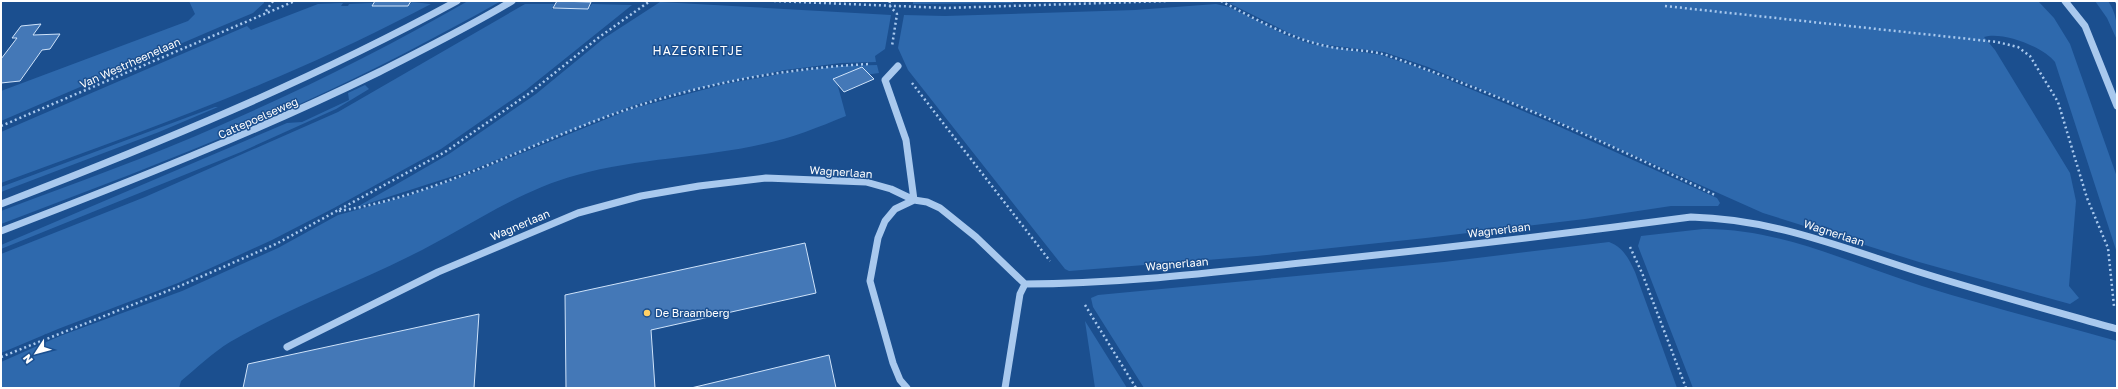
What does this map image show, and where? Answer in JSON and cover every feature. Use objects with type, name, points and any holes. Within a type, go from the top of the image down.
[{"type":"street","name":"Cattepoelseweg","points":[[1,204],[156,145],[228,114],[359,52],[457,1]]},
{"type":"street","name":"Cattepoelseweg","points":[[1,231],[146,176],[316,103],[441,41],[512,1]]},
{"type":"street","points":[[2065,1],[2085,26],[2117,106]]},
{"type":"street","points":[[897,64],[885,80],[906,140],[914,200],[895,209],[884,221],[878,238],[870,281],[893,363],[900,380],[907,388]]},
{"type":"street","name":"Wagnerlaan","points":[[287,347],[438,272],[578,213],[641,196],[699,186],[766,178],[866,182],[891,189],[914,200],[940,208],[976,236],[1025,284],[1074,285],[1411,252],[1690,217],[1713,216],[1747,220],[1785,228],[1922,273],[2117,329]]},
{"type":"street","points":[[1005,388],[1020,294],[1025,284]]},
{"type":"path","name":"Van Westrheenelaan","points":[[264,13],[273,1]]},
{"type":"path","name":"Van Westrheenelaan","points":[[1,126],[295,1]]},
{"type":"path","points":[[1,357],[58,333],[180,286],[276,244],[445,152],[531,92],[598,38],[650,1]]},
{"type":"path","points":[[774,1],[946,8],[1093,2],[1168,1]]},
{"type":"path","points":[[889,5],[890,1]]},
{"type":"path","points":[[1221,1],[1301,39],[1328,47],[1383,54],[1434,72],[1668,172],[1720,197],[1737,208],[1747,220]]},
{"type":"path","points":[[889,5],[897,14],[892,48],[897,64],[1058,271],[1074,285],[1092,318],[1136,388]]},
{"type":"path","points":[[1665,6],[1997,42],[2018,47],[2030,56],[2058,102],[2087,198],[2108,248],[2115,310]]},
{"type":"path","points":[[337,211],[358,208],[407,194],[470,173],[630,108],[655,101],[725,83],[785,71],[842,64],[897,64]]},
{"type":"path","points":[[1619,227],[1636,256],[1686,388]]},
{"type":"shaded area","points":[[189,1],[264,1],[264,3],[253,13],[1,121],[1,91],[188,21],[195,14]]},
{"type":"shaded area","points":[[468,1],[501,1],[404,53],[267,119],[116,180],[1,224],[1,211],[139,159],[253,111],[377,51]]},
{"type":"shaded area","points":[[913,1],[1013,1],[1013,3],[913,4]]},
{"type":"shaded area","points":[[1244,1],[2038,1],[2054,18],[2070,44],[2117,177],[2117,253],[2055,62],[2050,56],[2042,51],[2011,38],[2001,36],[1984,37],[1995,50],[2070,173],[2076,201],[2069,286],[2079,298],[2070,304],[1919,262],[1763,213],[1550,118],[1428,67],[1384,52],[1311,42],[1289,33],[1229,3]]},
{"type":"shaded area","points":[[2095,1],[2108,1],[2111,6],[2116,20],[2117,40],[2107,18]]},
{"type":"shaded area","points":[[412,2],[431,4],[374,33],[297,69],[140,132],[1,183],[1,132],[247,26],[251,30],[318,4],[343,3],[341,6],[348,6],[349,4],[373,3],[372,6],[408,6]]},
{"type":"shaded area","points":[[660,2],[891,15],[885,49],[875,56],[876,62],[841,63],[785,70],[724,82],[661,97],[629,107],[469,171],[357,207],[449,154],[536,94],[603,39]]},
{"type":"shaded area","points":[[525,4],[554,4],[552,9],[588,9],[592,4],[632,5],[526,90],[441,149],[334,208],[272,240],[178,283],[58,329],[1,353],[1,254],[145,197],[338,112]]},
{"type":"shaded area","points":[[1216,4],[1229,7],[1286,35],[1311,44],[1381,55],[1425,70],[1549,122],[1717,198],[1720,203],[1718,206],[1671,206],[1585,219],[1257,256],[1069,271],[1065,269],[908,70],[898,48],[904,15],[945,16],[1135,10]]},
{"type":"shaded area","points":[[877,65],[879,73],[836,79],[846,116],[774,142],[740,149],[647,161],[600,169],[555,182],[492,211],[410,256],[274,318],[230,342],[223,346],[181,381],[179,388],[1,388],[1,362],[60,336],[182,291],[278,248],[338,215],[408,196],[470,174],[631,109],[725,84],[786,73],[841,66]]},
{"type":"shaded area","points":[[365,85],[369,89],[336,109],[241,152],[1,249],[1,245],[287,123],[302,122],[349,100],[348,93]]},
{"type":"shaded area","points":[[218,107],[159,132],[1,192],[1,187]]},
{"type":"shaded area","points":[[1703,229],[1731,230],[1759,234],[1814,248],[1922,286],[2117,341],[2117,388],[1693,388],[1638,246],[1641,236]]},
{"type":"shaded area","points":[[1609,242],[1622,250],[1635,272],[1677,388],[1144,388],[1093,307],[1091,298],[1098,295],[1444,262]]},
{"type":"shaded area","points":[[1085,321],[1127,388],[1095,388]]},
{"type":"building","points":[[375,1],[411,1],[408,6],[372,6]]},
{"type":"building","points":[[557,1],[591,2],[588,9],[553,8]]},
{"type":"building","points":[[41,24],[33,35],[60,34],[50,49],[42,50],[20,81],[1,83],[1,59],[17,38],[12,38],[21,26]]},
{"type":"building","points":[[862,67],[874,79],[844,92],[833,79]]},
{"type":"building","name":"De Braamberg","points":[[805,243],[816,293],[651,330],[655,388],[566,388],[565,295]]},
{"type":"building","points":[[479,314],[474,388],[243,388],[248,364]]},
{"type":"building","points":[[829,355],[836,388],[691,388]]},
{"type":"place","name":"De Braamberg","points":[[647,313]]},
{"type":"district","name":"HAZEGRIETJE","points":[[698,51]]}]
